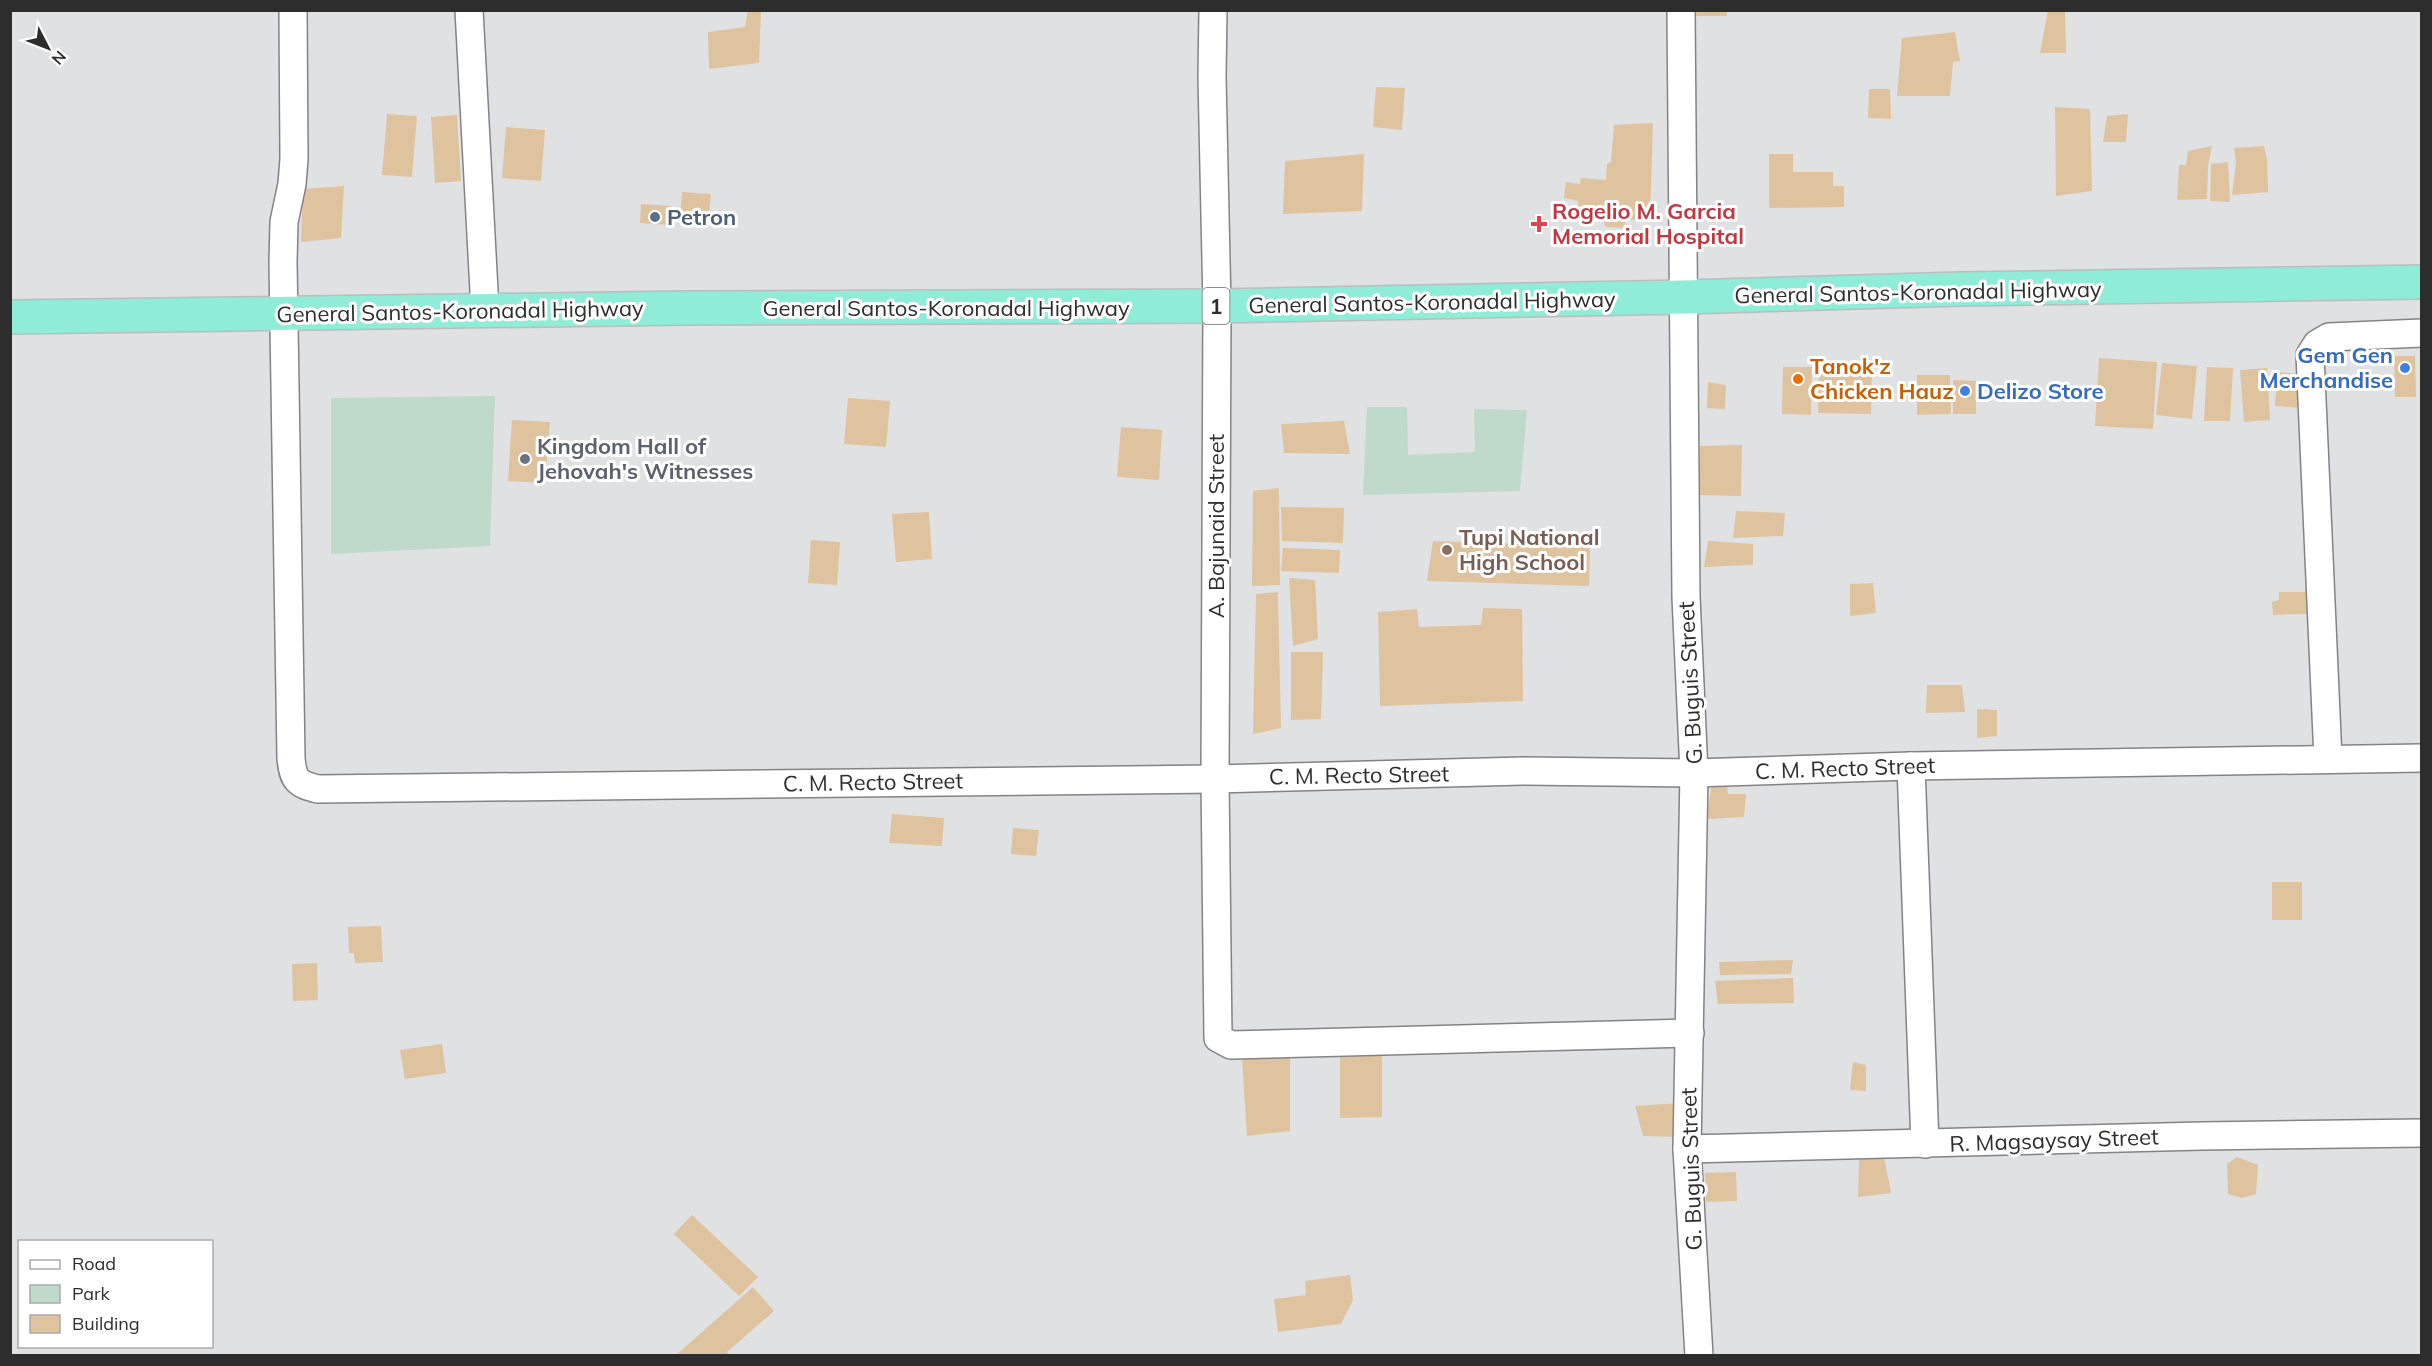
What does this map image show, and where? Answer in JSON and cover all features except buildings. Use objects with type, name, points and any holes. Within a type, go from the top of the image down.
[{"type":"highway","name":"General Santos-Koronadal Highway","points":[[10,318],[485,310],[1217,306],[1961,289],[2421,282]]},
{"type":"street","points":[[285,313],[284,222],[294,159],[293,10]]},
{"type":"street","points":[[469,10],[485,310]]},
{"type":"street","name":"A. Bajunaid Street","points":[[1214,10],[1212,77],[1217,306],[1215,778],[1217,1034],[1221,1041],[1231,1045],[1690,1033]]},
{"type":"street","name":"G. Buguis Street","points":[[1681,10],[1686,597],[1694,773],[1688,1149],[1699,1356]]},
{"type":"street","name":"C. M. Recto Street","points":[[285,313],[291,758],[292,771],[298,782],[312,788],[1215,778],[1523,771],[1694,773],[1911,766],[2421,758]]},
{"type":"street","points":[[2328,759],[2310,355],[2317,344],[2328,337],[2421,333]]},
{"type":"street","points":[[1911,766],[1925,1144]]},
{"type":"street","name":"R. Magsaysay Street","points":[[1688,1149],[2421,1133]]},
{"type":"green space","points":[[495,396],[490,546],[331,554],[331,398]]},
{"type":"green space","points":[[1367,407],[1407,407],[1408,455],[1475,452],[1474,409],[1527,410],[1520,491],[1363,495]]},
{"type":"place","name":"Petron","points":[[655,217]]},
{"type":"place","name":"Rogelio M. Garcia Memorial Hospital","points":[[1539,224]]},
{"type":"place","name":"Gem Gen Merchandise","points":[[2405,368]]},
{"type":"place","name":"Tanok'z Chicken Hauz","points":[[1798,379]]},
{"type":"place","name":"Delizo Store","points":[[1965,391]]},
{"type":"place","name":"Kingdom Hall of Jehovah's Witnesses","points":[[525,459]]},
{"type":"place","name":"Tupi National High School","points":[[1447,550]]}]
